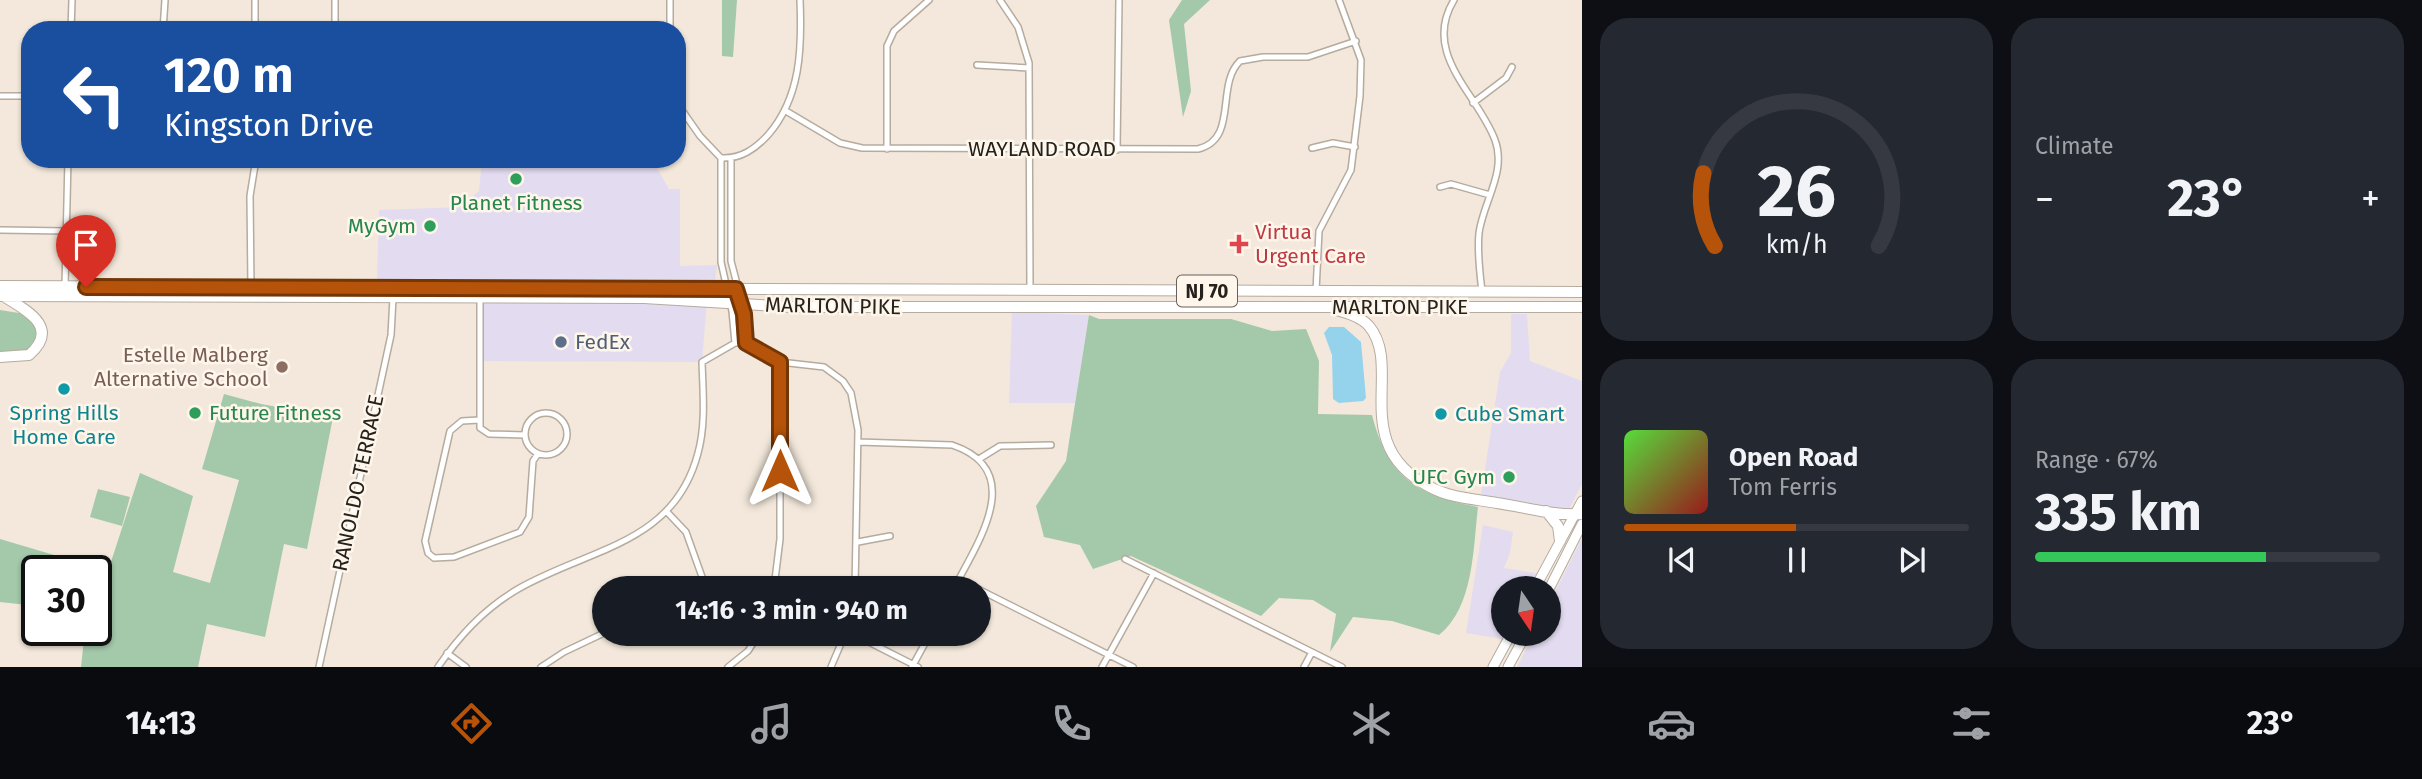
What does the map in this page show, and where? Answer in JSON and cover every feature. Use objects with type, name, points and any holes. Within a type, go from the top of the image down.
[{"type":"highway","name":"MARLTON PIKE","points":[[1,293],[65,287],[375,288],[727,297],[1582,307]]},
{"type":"highway","points":[[262,298],[292,294],[366,294],[375,288]]},
{"type":"highway","name":"MARLTON PIKE","points":[[1,293],[480,299],[1030,290],[1582,292]]},
{"type":"highway","points":[[0,357],[29,355],[41,341],[41,330],[30,313],[1,293]]},
{"type":"highway","points":[[1326,306],[1361,319],[1374,334],[1381,355],[1382,426],[1393,453],[1412,475],[1446,494],[1578,514]]},
{"type":"highway","points":[[1545,511],[1558,526],[1560,541]]},
{"type":"main road","points":[[1541,576],[1578,514],[1582,500]]},
{"type":"main road","points":[[1556,576],[1582,524]]},
{"type":"main road","points":[[1493,667],[1504,646]]},
{"type":"main road","points":[[1508,667],[1519,646]]},
{"type":"street","points":[[71,21],[72,0]]},
{"type":"street","points":[[164,21],[165,0]]},
{"type":"street","points":[[255,0],[255,21]]},
{"type":"street","points":[[335,0],[335,21]]},
{"type":"street","points":[[670,0],[670,21]]},
{"type":"street","points":[[726,158],[743,155],[757,145],[786,111],[795,89],[802,35],[800,0]]},
{"type":"street","points":[[887,149],[887,46],[894,31],[929,0]]},
{"type":"street","points":[[1000,0],[1024,39],[1029,68],[1030,290]]},
{"type":"street","points":[[1117,150],[1119,0]]},
{"type":"street","points":[[1316,291],[1319,231],[1351,170],[1355,147],[1361,69],[1356,41],[1339,0]]},
{"type":"street","points":[[1454,0],[1446,22],[1446,49],[1452,69],[1492,134],[1498,152],[1497,171],[1479,232],[1482,292]]},
{"type":"street","name":"WAYLAND ROAD","points":[[786,111],[842,144],[887,149],[1198,149],[1214,143],[1222,126],[1232,72],[1240,61],[1308,57],[1356,41]]},
{"type":"street","points":[[977,65],[1029,68]]},
{"type":"street","points":[[1473,103],[1506,78],[1513,67]]},
{"type":"street","points":[[0,96],[21,96]]},
{"type":"street","points":[[686,116],[700,136],[726,158],[731,261],[739,296],[740,343]]},
{"type":"street","points":[[1312,148],[1334,143],[1355,147]]},
{"type":"street","points":[[726,158],[721,262],[727,297],[740,343],[780,362],[824,367],[844,381],[855,405],[858,442],[856,576]]},
{"type":"street","points":[[65,287],[68,168]]},
{"type":"street","points":[[251,287],[250,196],[255,168]]},
{"type":"street","points":[[1440,187],[1451,184],[1490,195]]},
{"type":"street","points":[[0,230],[66,231]]},
{"type":"street","name":"RANOLDO TERRACE","points":[[319,667],[391,335],[393,298]]},
{"type":"street","points":[[480,299],[480,429],[487,434],[525,435]]},
{"type":"street","points":[[438,667],[468,628],[515,591],[639,535],[667,512],[689,479],[699,451],[702,362],[740,343]]},
{"type":"street","points":[[775,576],[780,539],[780,362]]},
{"type":"street","points":[[542,414],[552,415],[564,423],[567,436],[563,446],[552,454],[538,454],[529,446],[525,435],[531,421],[542,414]]},
{"type":"street","points":[[479,420],[462,421],[450,431],[425,541],[428,552],[434,558],[454,557],[520,532],[530,517],[533,461],[538,454]]},
{"type":"street","points":[[858,442],[952,445],[979,459],[993,486],[991,509],[960,576]]},
{"type":"street","points":[[979,459],[1000,446],[1051,445]]},
{"type":"street","points":[[667,512],[685,532],[702,576]]},
{"type":"street","points":[[858,542],[890,536]]},
{"type":"street","points":[[1125,559],[1342,667]]},
{"type":"street","points":[[1102,667],[1154,573]]},
{"type":"street","points":[[991,596],[1132,667]]},
{"type":"street","points":[[541,667],[592,639]]},
{"type":"street","points":[[728,667],[751,646]]},
{"type":"street","points":[[831,667],[840,646]]},
{"type":"street","points":[[876,646],[914,666],[924,646]]},
{"type":"street","points":[[1304,667],[1312,652]]},
{"type":"street","points":[[447,653],[466,667]]},
{"type":"shaded area","points":[[481,168],[657,168],[669,189],[680,189],[680,266],[717,265],[715,282],[377,281],[379,210],[460,207],[479,191]]},
{"type":"shaded area","points":[[480,299],[707,300],[702,362],[479,361]]},
{"type":"shaded area","points":[[1012,312],[1089,315],[1075,403],[1009,403]]},
{"type":"shaded area","points":[[1511,314],[1527,314],[1530,361],[1582,381],[1582,484],[1569,510],[1481,495],[1500,372],[1511,353]]},
{"type":"shaded area","points":[[1483,525],[1513,532],[1510,553],[1504,568],[1542,574],[1491,576],[1491,637],[1466,633]]},
{"type":"shaded area","points":[[1582,538],[1582,667],[1517,667],[1528,646],[1561,646],[1561,580]]},
{"type":"green space","points":[[722,0],[737,0],[733,57],[722,56]]},
{"type":"green space","points":[[1182,0],[1210,0],[1184,24],[1191,91],[1183,117],[1169,20]]},
{"type":"green space","points":[[0,310],[25,314],[37,328],[38,339],[25,353],[0,354]]},
{"type":"green space","points":[[1089,315],[1099,319],[1231,319],[1272,331],[1306,329],[1319,361],[1318,414],[1372,415],[1387,454],[1396,469],[1408,480],[1438,496],[1478,507],[1470,576],[1459,609],[1451,623],[1439,635],[1392,621],[1353,617],[1330,652],[1336,614],[1313,600],[1279,598],[1261,616],[1131,556],[1093,569],[1080,545],[1044,537],[1036,506],[1066,461]]},
{"type":"green space","points":[[224,394],[261,404],[333,417],[307,549],[284,544],[265,637],[207,624],[198,667],[81,667],[83,646],[112,646],[112,559],[140,473],[193,496],[173,572],[210,583],[239,480],[202,469]]},
{"type":"green space","points":[[98,489],[130,497],[122,526],[90,517]]},
{"type":"green space","points":[[0,539],[54,555],[21,555],[21,604],[0,602]]},
{"type":"water","points":[[1329,327],[1344,327],[1361,342],[1366,398],[1363,401],[1339,403],[1333,399],[1332,355],[1324,333]]},
{"type":"place","name":"Planet Fitness","points":[[516,179]]},
{"type":"place","name":"MyGym","points":[[430,226]]},
{"type":"place","name":"Virtua Urgent Care","points":[[1239,244]]},
{"type":"place","name":"FedEx","points":[[561,342]]},
{"type":"place","name":"Estelle Malberg Alternative School","points":[[282,367]]},
{"type":"place","name":"Spring Hills Home Care","points":[[64,389]]},
{"type":"place","name":"Future Fitness","points":[[195,413]]},
{"type":"place","name":"Cube Smart","points":[[1441,414]]},
{"type":"place","name":"UFC Gym","points":[[1509,477]]},
{"type":"route","points":[[86,287],[736,289],[744,314],[746,343],[780,362],[780,471]]}]
